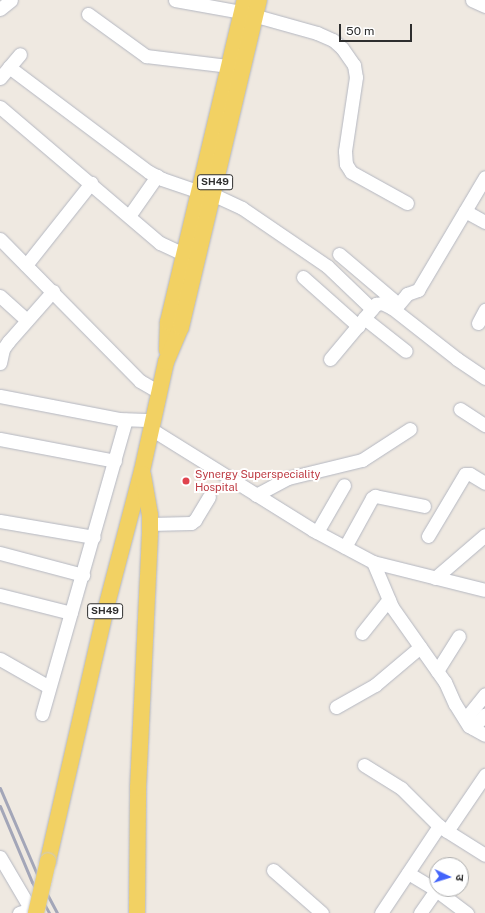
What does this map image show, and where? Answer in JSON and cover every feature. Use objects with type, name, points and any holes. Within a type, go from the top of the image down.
[{"type":"main road","name":"SH49","points":[[30,912],[48,861],[106,608],[142,470],[166,362],[180,327],[230,66],[248,10],[259,0]]},
{"type":"main road","name":"SH49","points":[[166,362],[168,322],[184,254],[206,193],[248,10]]},
{"type":"main road","points":[[137,913],[138,788],[150,524],[142,470]]},
{"type":"street","points":[[0,10],[11,0]]},
{"type":"street","points":[[175,0],[248,10],[317,32],[333,40],[348,55],[354,65],[356,77],[345,151],[346,164],[351,172],[407,203]]},
{"type":"street","points":[[472,0],[485,6]]},
{"type":"street","points":[[88,14],[146,56],[230,66]]},
{"type":"street","points":[[0,78],[20,54]]},
{"type":"street","points":[[9,68],[157,176],[206,193],[242,208],[327,266],[364,318]]},
{"type":"street","points":[[0,107],[166,247],[184,254]]},
{"type":"street","points":[[129,216],[157,176]]},
{"type":"street","points":[[395,306],[407,294],[418,290],[485,177]]},
{"type":"street","points":[[26,265],[90,183]]},
{"type":"street","points":[[465,211],[485,222]]},
{"type":"street","points":[[0,239],[53,291],[140,381],[159,392]]},
{"type":"street","points":[[339,254],[395,306],[457,359],[485,378]]},
{"type":"street","points":[[303,277],[364,318],[406,351]]},
{"type":"street","points":[[0,363],[4,349],[8,342],[53,291]]},
{"type":"street","points":[[0,296],[27,320]]},
{"type":"street","points":[[330,359],[378,302],[395,306]]},
{"type":"street","points":[[478,322],[485,310]]},
{"type":"street","points":[[0,396],[152,425],[256,495],[317,532],[373,562],[485,590]]},
{"type":"street","points":[[460,409],[485,425]]},
{"type":"street","points":[[42,714],[94,537],[126,420]]},
{"type":"street","points":[[256,495],[288,478],[362,460],[410,429]]},
{"type":"street","points":[[0,439],[115,461]]},
{"type":"street","points":[[428,536],[465,474],[470,474],[485,483]]},
{"type":"street","points":[[317,532],[344,485]]},
{"type":"street","points":[[344,547],[372,498],[375,496],[424,506]]},
{"type":"street","points":[[150,524],[191,523],[209,497]]},
{"type":"street","points":[[0,521],[94,537]]},
{"type":"street","points":[[436,578],[485,535]]},
{"type":"street","points":[[0,553],[83,574]]},
{"type":"street","points":[[373,562],[392,607],[437,671],[469,724],[485,735]]},
{"type":"street","points":[[0,595],[71,613]]},
{"type":"street","points":[[362,633],[388,599]]},
{"type":"street","points":[[437,671],[459,636]]},
{"type":"street","points":[[336,707],[375,685],[420,647]]},
{"type":"street","points":[[0,659],[49,687]]},
{"type":"street","points":[[469,724],[485,694]]},
{"type":"street","points":[[469,724],[485,714]]},
{"type":"street","points":[[364,765],[401,788],[443,828],[485,855]]},
{"type":"street","points":[[381,913],[408,873],[485,775]]},
{"type":"street","points":[[0,857],[30,912]]},
{"type":"street","points":[[273,870],[321,913]]},
{"type":"street","points":[[408,873],[429,886]]},
{"type":"street","points":[[420,913],[431,897]]},
{"type":"street","points":[[445,897],[467,913]]},
{"type":"railway","points":[[0,788],[39,879],[57,913]]},
{"type":"railway","points":[[0,806],[32,882],[49,913]]},
{"type":"place","name":"Synergy Superspeciality Hospital","points":[[186,481]]}]
